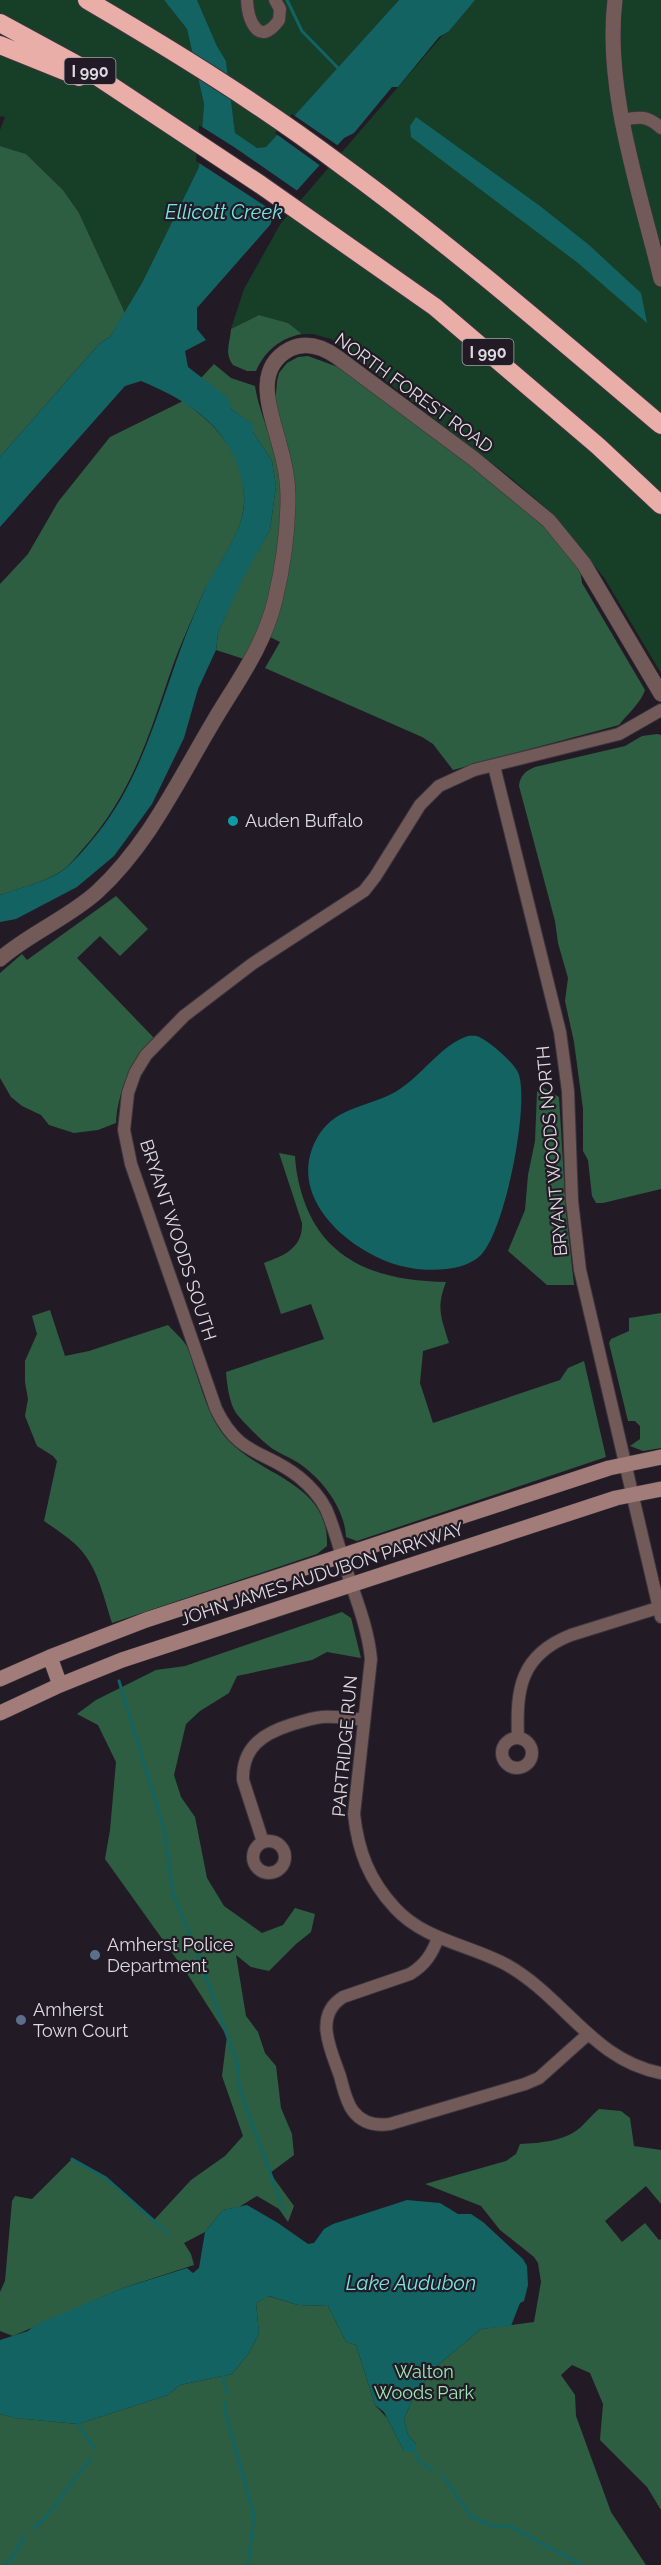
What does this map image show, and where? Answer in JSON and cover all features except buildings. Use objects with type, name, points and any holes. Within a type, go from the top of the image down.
[{"type":"highway","points":[[87,0],[269,114],[359,178],[454,251],[661,425]]},
{"type":"highway","name":"I 990","points":[[0,23],[92,73],[304,215],[435,307],[598,446],[661,505]]},
{"type":"highway","points":[[0,45],[130,98]]},
{"type":"main road","name":"JOHN JAMES AUDUBON PARKWAY","points":[[0,1679],[146,1620],[625,1464],[661,1456]]},
{"type":"main road","name":"JOHN JAMES AUDUBON PARKWAY","points":[[0,1713],[122,1660],[351,1584],[632,1495],[661,1489]]},
{"type":"main road","points":[[50,1657],[60,1685]]},
{"type":"street","points":[[247,0],[250,23],[264,31],[279,20],[280,9],[275,0]]},
{"type":"street","points":[[615,0],[613,61],[623,120],[661,279]]},
{"type":"street","points":[[623,120],[640,116],[651,118],[661,128]]},
{"type":"street","name":"NORTH FOREST ROAD","points":[[0,959],[36,932],[87,901],[130,857],[153,826],[257,651],[275,601],[288,507],[285,466],[267,397],[267,379],[276,360],[294,348],[314,346],[337,357],[482,465],[549,521],[584,564],[661,694]]},
{"type":"street","name":"BRYANT WOODS SOUTH","points":[[351,1584],[326,1510],[315,1493],[297,1476],[241,1444],[221,1421],[131,1164],[124,1130],[125,1106],[130,1084],[140,1063],[156,1043],[184,1016],[252,964],[364,891],[375,878],[420,805],[435,789],[458,776],[619,734],[661,710]]},
{"type":"street","name":"BRYANT WOODS NORTH","points":[[494,766],[560,1032],[568,1091],[572,1201],[580,1270],[632,1495]]},
{"type":"street","points":[[518,1738],[518,1694],[521,1680],[538,1655],[558,1640],[571,1635],[660,1610],[632,1495]]},
{"type":"street","name":"PARTRIDGE RUN","points":[[351,1584],[370,1647],[370,1674],[354,1814],[362,1857],[378,1888],[396,1910],[438,1938],[477,1950],[520,1973],[552,1997],[587,2035],[618,2058],[639,2068],[661,2073]]},
{"type":"street","points":[[263,1842],[243,1780],[247,1756],[256,1742],[273,1731],[319,1717],[364,1719]]},
{"type":"street","points":[[438,1938],[428,1960],[420,1969],[343,1997],[335,2002],[327,2014],[325,2025],[328,2042],[349,2103],[361,2118],[375,2124],[390,2124],[525,2084],[539,2078],[587,2035]]},
{"type":"shaded area","points":[[0,0],[164,0],[187,29],[204,104],[199,167],[125,313],[79,213],[63,190],[26,154],[0,146],[0,130],[5,117],[0,116]]},
{"type":"shaded area","points":[[197,0],[399,0],[266,147],[257,148],[235,134],[226,61]]},
{"type":"shaded area","points":[[473,0],[661,0],[661,673],[605,579],[554,515],[511,478],[331,339],[313,334],[302,334],[288,323],[259,315],[231,329],[244,289],[281,223]]},
{"type":"shaded area","points":[[0,146],[26,154],[63,190],[79,213],[125,313],[110,337],[100,343],[0,457]]},
{"type":"shaded area","points":[[259,315],[288,323],[302,334],[274,346],[256,371],[247,371],[233,365],[230,361],[228,352],[231,329]]},
{"type":"shaded area","points":[[308,356],[338,367],[469,464],[544,527],[580,569],[582,583],[645,690],[638,703],[619,725],[453,770],[433,744],[422,737],[265,668],[280,642],[270,637],[291,538],[275,407],[277,381],[279,373],[287,363],[298,357]]},
{"type":"shaded area","points":[[214,364],[231,378],[255,386],[281,480],[282,526],[275,572],[263,617],[247,660],[216,650],[218,633],[242,578],[270,530],[276,486],[272,461],[253,432],[252,424],[232,410],[226,397],[201,378]]},
{"type":"shaded area","points":[[183,401],[217,430],[233,453],[239,466],[244,496],[240,524],[200,600],[175,659],[147,741],[114,808],[75,859],[63,870],[39,882],[0,895],[0,584],[28,554],[58,502],[110,437]]},
{"type":"shaded area","points":[[661,735],[661,1189],[596,1203],[592,1196],[588,1160],[583,1151],[583,1109],[574,1042],[565,1001],[568,978],[519,786],[524,774],[535,767],[625,746],[642,736]]},
{"type":"shaded area","points":[[116,896],[148,929],[120,956],[100,936],[77,958],[154,1038],[139,1057],[123,1088],[116,1123],[98,1130],[74,1133],[49,1125],[41,1115],[22,1106],[11,1097],[0,1078],[0,973],[22,954],[27,960]]},
{"type":"shaded area","points":[[542,1087],[559,1097],[566,1212],[574,1285],[547,1285],[508,1251],[525,1210],[528,1175],[535,1141],[537,1092]]},
{"type":"shaded area","points":[[279,1153],[295,1156],[296,1169],[306,1206],[316,1226],[345,1256],[362,1266],[382,1273],[402,1278],[446,1282],[440,1306],[449,1343],[423,1351],[420,1383],[433,1423],[560,1380],[568,1368],[584,1361],[606,1457],[357,1541],[346,1537],[345,1526],[337,1505],[323,1485],[294,1460],[272,1448],[247,1425],[234,1409],[228,1387],[226,1372],[324,1339],[311,1304],[281,1314],[264,1263],[291,1250],[296,1245],[301,1232],[302,1223]]},
{"type":"shaded area","points":[[50,1310],[65,1356],[89,1351],[168,1325],[190,1353],[208,1406],[222,1433],[243,1453],[292,1483],[306,1495],[317,1508],[325,1525],[327,1546],[317,1554],[112,1623],[94,1570],[82,1551],[44,1521],[57,1461],[37,1446],[25,1416],[28,1399],[25,1361],[37,1334],[32,1316]]},
{"type":"shaded area","points":[[661,1313],[661,1448],[643,1451],[630,1446],[640,1439],[640,1426],[635,1421],[628,1421],[609,1343],[611,1339],[629,1331],[629,1318]]},
{"type":"shaded area","points":[[342,1612],[351,1618],[361,1658],[327,1652],[312,1660],[237,1676],[229,1693],[200,1711],[186,1724],[174,1775],[181,1797],[195,1817],[207,1878],[224,1906],[262,1933],[283,1925],[295,1908],[315,1914],[311,1932],[269,1971],[251,1967],[236,1955],[246,2016],[258,2032],[265,2053],[276,2066],[281,2108],[292,2134],[294,2155],[270,2173],[294,2206],[288,2222],[279,2209],[257,2196],[239,2207],[223,2210],[205,2232],[184,2243],[191,2254],[194,2265],[123,2288],[13,2336],[0,2331],[0,2292],[5,2281],[12,2201],[15,2196],[32,2199],[72,2159],[106,2178],[154,2220],[191,2180],[225,2156],[243,2136],[222,2076],[227,2036],[188,1975],[105,1859],[116,1762],[98,1725],[77,1714],[96,1700],[156,1670],[185,1666]]},
{"type":"shaded area","name":"Walton Woods Park","points":[[599,2109],[621,2111],[630,2118],[634,2146],[661,2150],[661,2204],[646,2186],[605,2221],[622,2242],[645,2223],[659,2240],[661,2239],[661,2510],[647,2487],[600,2440],[603,2404],[590,2373],[572,2365],[561,2375],[575,2395],[576,2416],[611,2512],[646,2565],[0,2565],[0,2414],[15,2418],[78,2424],[168,2395],[180,2385],[232,2374],[249,2353],[259,2333],[256,2303],[268,2296],[298,2305],[328,2306],[346,2342],[356,2345],[375,2405],[387,2418],[404,2451],[416,2444],[408,2435],[404,2419],[415,2394],[438,2365],[481,2329],[534,2322],[541,2282],[538,2263],[534,2257],[500,2230],[481,2206],[425,2184],[506,2161],[516,2154],[520,2144],[544,2142],[575,2132]]},
{"type":"water","name":"Ellicott Creek","points":[[164,0],[197,0],[226,61],[235,133],[257,148],[266,147],[399,0],[475,0],[449,31],[439,37],[398,87],[392,87],[354,133],[344,138],[274,216],[270,225],[197,308],[197,329],[206,340],[185,351],[188,367],[227,397],[232,410],[253,424],[253,432],[272,461],[276,486],[270,530],[243,578],[218,633],[216,650],[198,689],[184,738],[152,804],[114,856],[77,887],[16,919],[0,922],[0,895],[59,873],[89,844],[115,809],[142,756],[183,642],[207,585],[237,530],[244,506],[240,473],[223,437],[195,410],[179,399],[141,381],[125,386],[0,527],[0,457],[100,343],[110,337],[142,283],[199,167],[204,104],[187,29]]},
{"type":"water","points":[[416,117],[540,206],[589,245],[641,293],[647,323],[578,263],[411,137],[410,126]]},
{"type":"water","points":[[468,1036],[478,1036],[491,1044],[509,1060],[519,1075],[521,1114],[518,1140],[513,1168],[498,1221],[481,1255],[463,1266],[427,1270],[394,1264],[362,1249],[347,1238],[321,1211],[313,1195],[309,1178],[309,1160],[312,1149],[327,1125],[339,1115],[396,1092],[450,1045]]},
{"type":"water","name":"Lake Audubon","points":[[407,2200],[440,2203],[458,2214],[471,2214],[483,2222],[523,2259],[527,2266],[528,2285],[524,2301],[520,2303],[511,2326],[481,2329],[438,2365],[415,2394],[404,2419],[408,2435],[416,2444],[416,2453],[404,2451],[384,2412],[375,2405],[356,2345],[346,2342],[328,2306],[298,2305],[269,2296],[256,2303],[259,2333],[249,2353],[232,2374],[180,2385],[168,2395],[78,2424],[14,2418],[0,2414],[0,2340],[28,2331],[35,2325],[123,2288],[187,2268],[193,2273],[199,2268],[205,2232],[223,2210],[247,2205],[308,2244],[314,2243],[324,2229],[333,2224]]},
{"type":"pier","points":[[292,114],[340,147],[322,167],[275,133]]},
{"type":"pier","points":[[199,125],[299,192],[279,215],[196,161]]},
{"type":"waterway","points":[[287,0],[302,31],[338,68]]},
{"type":"waterway","points":[[119,1681],[164,1829],[173,1894],[237,2063],[240,2091],[284,2210]]},
{"type":"waterway","points":[[72,2159],[106,2178],[169,2234]]},
{"type":"waterway","points":[[223,2376],[226,2392]]},
{"type":"waterway","points":[[225,2401],[224,2407],[254,2516],[248,2565]]},
{"type":"waterway","points":[[78,2424],[94,2448]]},
{"type":"waterway","points":[[416,2453],[419,2462],[433,2470]]},
{"type":"waterway","points":[[34,2528],[50,2512],[91,2459]]},
{"type":"waterway","points":[[442,2475],[472,2517],[493,2526],[512,2527],[582,2565]]},
{"type":"waterway","points":[[3,2565],[10,2561],[24,2536]]},
{"type":"place","name":"Auden Buffalo","points":[[233,821]]},
{"type":"place","name":"Amherst Police Department","points":[[95,1955]]},
{"type":"place","name":"Amherst Town Court","points":[[21,2020]]}]
